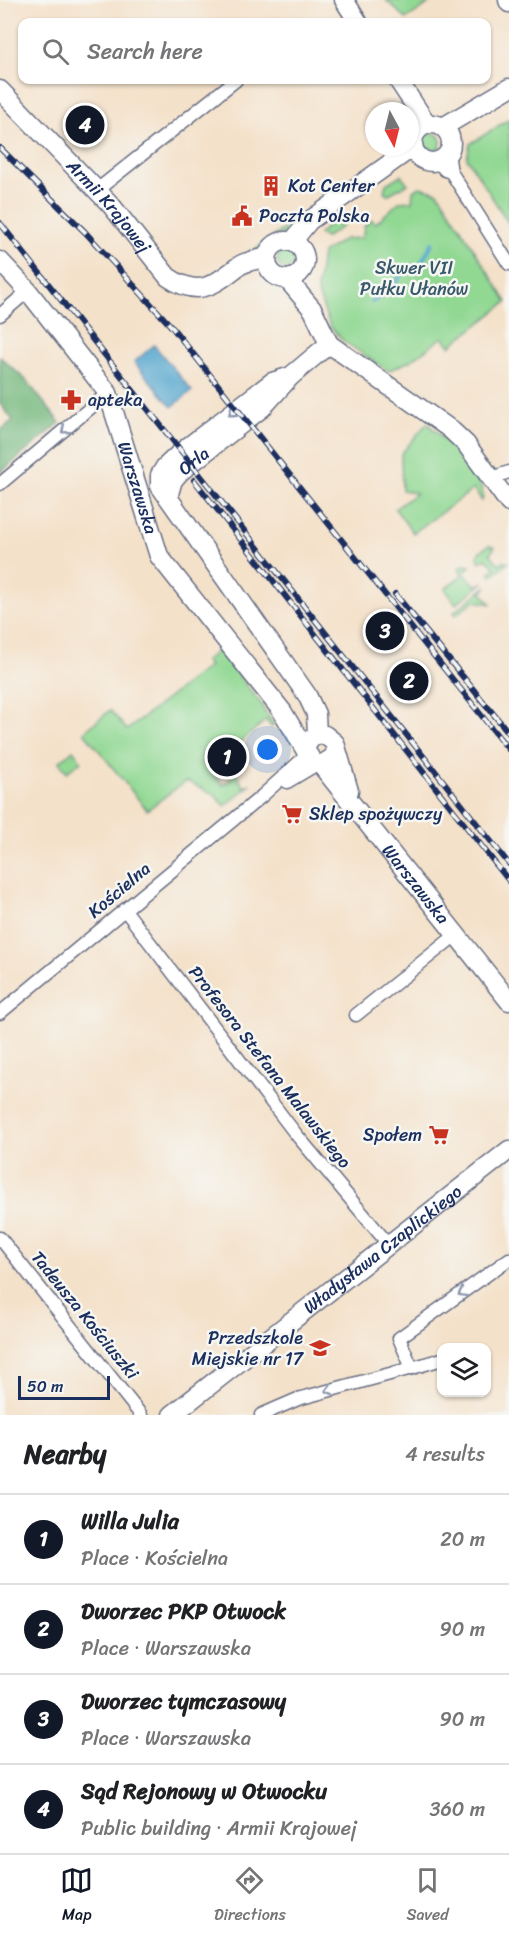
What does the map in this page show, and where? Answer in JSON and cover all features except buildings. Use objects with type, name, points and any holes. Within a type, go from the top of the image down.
[{"type":"main road","points":[[344,0],[355,18]]},
{"type":"main road","points":[[390,84],[400,102]]},
{"type":"main road","points":[[400,84],[432,143]]},
{"type":"main road","points":[[296,245],[325,221],[509,88]]},
{"type":"main road","name":"Armii Krajowej","points":[[0,90],[97,190],[168,277],[177,283],[203,287],[216,284],[228,276],[281,269]]},
{"type":"main road","points":[[432,143],[509,100]]},
{"type":"main road","points":[[281,269],[304,258],[296,245],[283,241],[275,244],[281,269],[313,299],[313,310],[329,344],[450,429],[466,444],[509,503]]},
{"type":"main road","name":"Warszawska","points":[[0,261],[28,291],[108,393],[159,556],[282,711],[319,749],[354,804],[509,1001]]},
{"type":"main road","name":"Orla","points":[[168,498],[173,480],[180,472],[262,408],[291,376],[329,344]]},
{"type":"main road","name":"Warszawska","points":[[168,498],[307,695],[326,714],[319,749]]},
{"type":"main road","points":[[282,711],[291,713],[302,711],[307,695]]},
{"type":"main road","name":"Władysława Czaplickiego","points":[[172,1415],[509,1150]]},
{"type":"street","points":[[97,190],[231,84]]},
{"type":"street","points":[[432,143],[509,264]]},
{"type":"street","points":[[0,315],[28,291]]},
{"type":"street","points":[[0,484],[108,393]]},
{"type":"street","points":[[491,478],[509,472]]},
{"type":"street","name":"Kościelna","points":[[0,1013],[319,749]]},
{"type":"street","name":"Profesora Stefana Malawskiego","points":[[124,910],[204,1011],[288,1124],[388,1245]]},
{"type":"street","name":"Warszawska","points":[[356,1015],[457,934]]},
{"type":"street","name":"Tadeusza Kościuszki","points":[[0,1238],[141,1415]]},
{"type":"street","points":[[412,1368],[399,1338],[509,1259]]},
{"type":"street","points":[[261,1415],[298,1399],[437,1360]]},
{"type":"green space","points":[[386,0],[434,0],[407,18]]},
{"type":"green space","points":[[509,119],[509,224],[467,158],[470,144]]},
{"type":"green space","points":[[432,133],[438,136],[441,142],[438,148],[432,151],[426,148],[423,142],[426,136]]},
{"type":"green space","points":[[401,175],[408,184],[387,195],[384,191],[386,184]]},
{"type":"green space","name":"Skwer VII Pułku Ułanów","points":[[420,187],[438,192],[507,302],[450,346],[443,337],[410,361],[388,371],[342,340],[330,326],[317,291],[322,253],[345,239],[362,238],[365,225],[372,220],[376,223],[399,202],[412,201],[413,191]]},
{"type":"green space","points":[[341,222],[343,226],[325,238],[319,234],[331,223]]},
{"type":"green space","points":[[292,223],[298,227],[268,241],[259,250],[251,252]]},
{"type":"green space","points":[[286,251],[292,254],[295,260],[292,266],[286,269],[280,266],[277,260],[280,254]]},
{"type":"green space","points":[[0,357],[26,380],[60,423],[0,473],[0,431],[13,420],[0,404]]},
{"type":"green space","points":[[427,423],[472,470],[483,492],[482,501],[474,489],[413,533],[395,509],[416,493],[402,490],[401,454]]},
{"type":"green space","points":[[489,545],[495,547],[490,554],[499,564],[504,561],[508,563],[491,576],[489,573],[495,568],[486,558],[480,562],[478,558],[479,552]]},
{"type":"green space","points":[[464,565],[470,566],[464,573],[476,586],[484,582],[456,604],[445,589],[462,575],[459,568]]},
{"type":"green space","points":[[487,586],[482,593],[491,604],[474,601],[456,615],[454,612]]},
{"type":"green space","points":[[218,650],[263,706],[262,708],[275,725],[271,727],[266,720],[235,747],[228,740],[220,747],[216,743],[204,753],[214,765],[210,770],[223,785],[230,780],[234,770],[244,787],[251,784],[225,806],[214,794],[186,781],[147,810],[84,732],[110,710],[127,730],[209,666],[205,661]]},
{"type":"green space","points":[[73,750],[81,761],[67,772],[59,762]]},
{"type":"water","points":[[154,345],[192,391],[172,407],[134,362]]},
{"type":"waterway","points":[[405,273],[420,266],[432,243]]},
{"type":"waterway","points":[[372,302],[393,287],[401,275]]},
{"type":"railway","points":[[0,148],[85,232],[171,326],[509,750]]},
{"type":"railway","points":[[0,223],[509,864]]},
{"type":"railway","points":[[194,480],[509,881]]},
{"type":"railway","points":[[395,594],[509,733]]},
{"type":"place","name":"Sąd Rejonowy w Otwocku","points":[[85,125]]},
{"type":"place","name":"Kot Center","points":[[271,186]]},
{"type":"place","name":"Poczta Polska","points":[[242,216]]},
{"type":"place","name":"apteka","points":[[71,400]]},
{"type":"place","name":"Dworzec tymczasowy","points":[[385,631]]},
{"type":"place","name":"Dworzec PKP Otwock","points":[[409,681]]},
{"type":"place","name":"Willa Julia","points":[[227,757]]},
{"type":"place","name":"Sklep spożywczy","points":[[292,814]]},
{"type":"place","name":"Społem","points":[[439,1135]]},
{"type":"place","name":"Przedszkole Miejskie nr 17","points":[[320,1348]]}]
